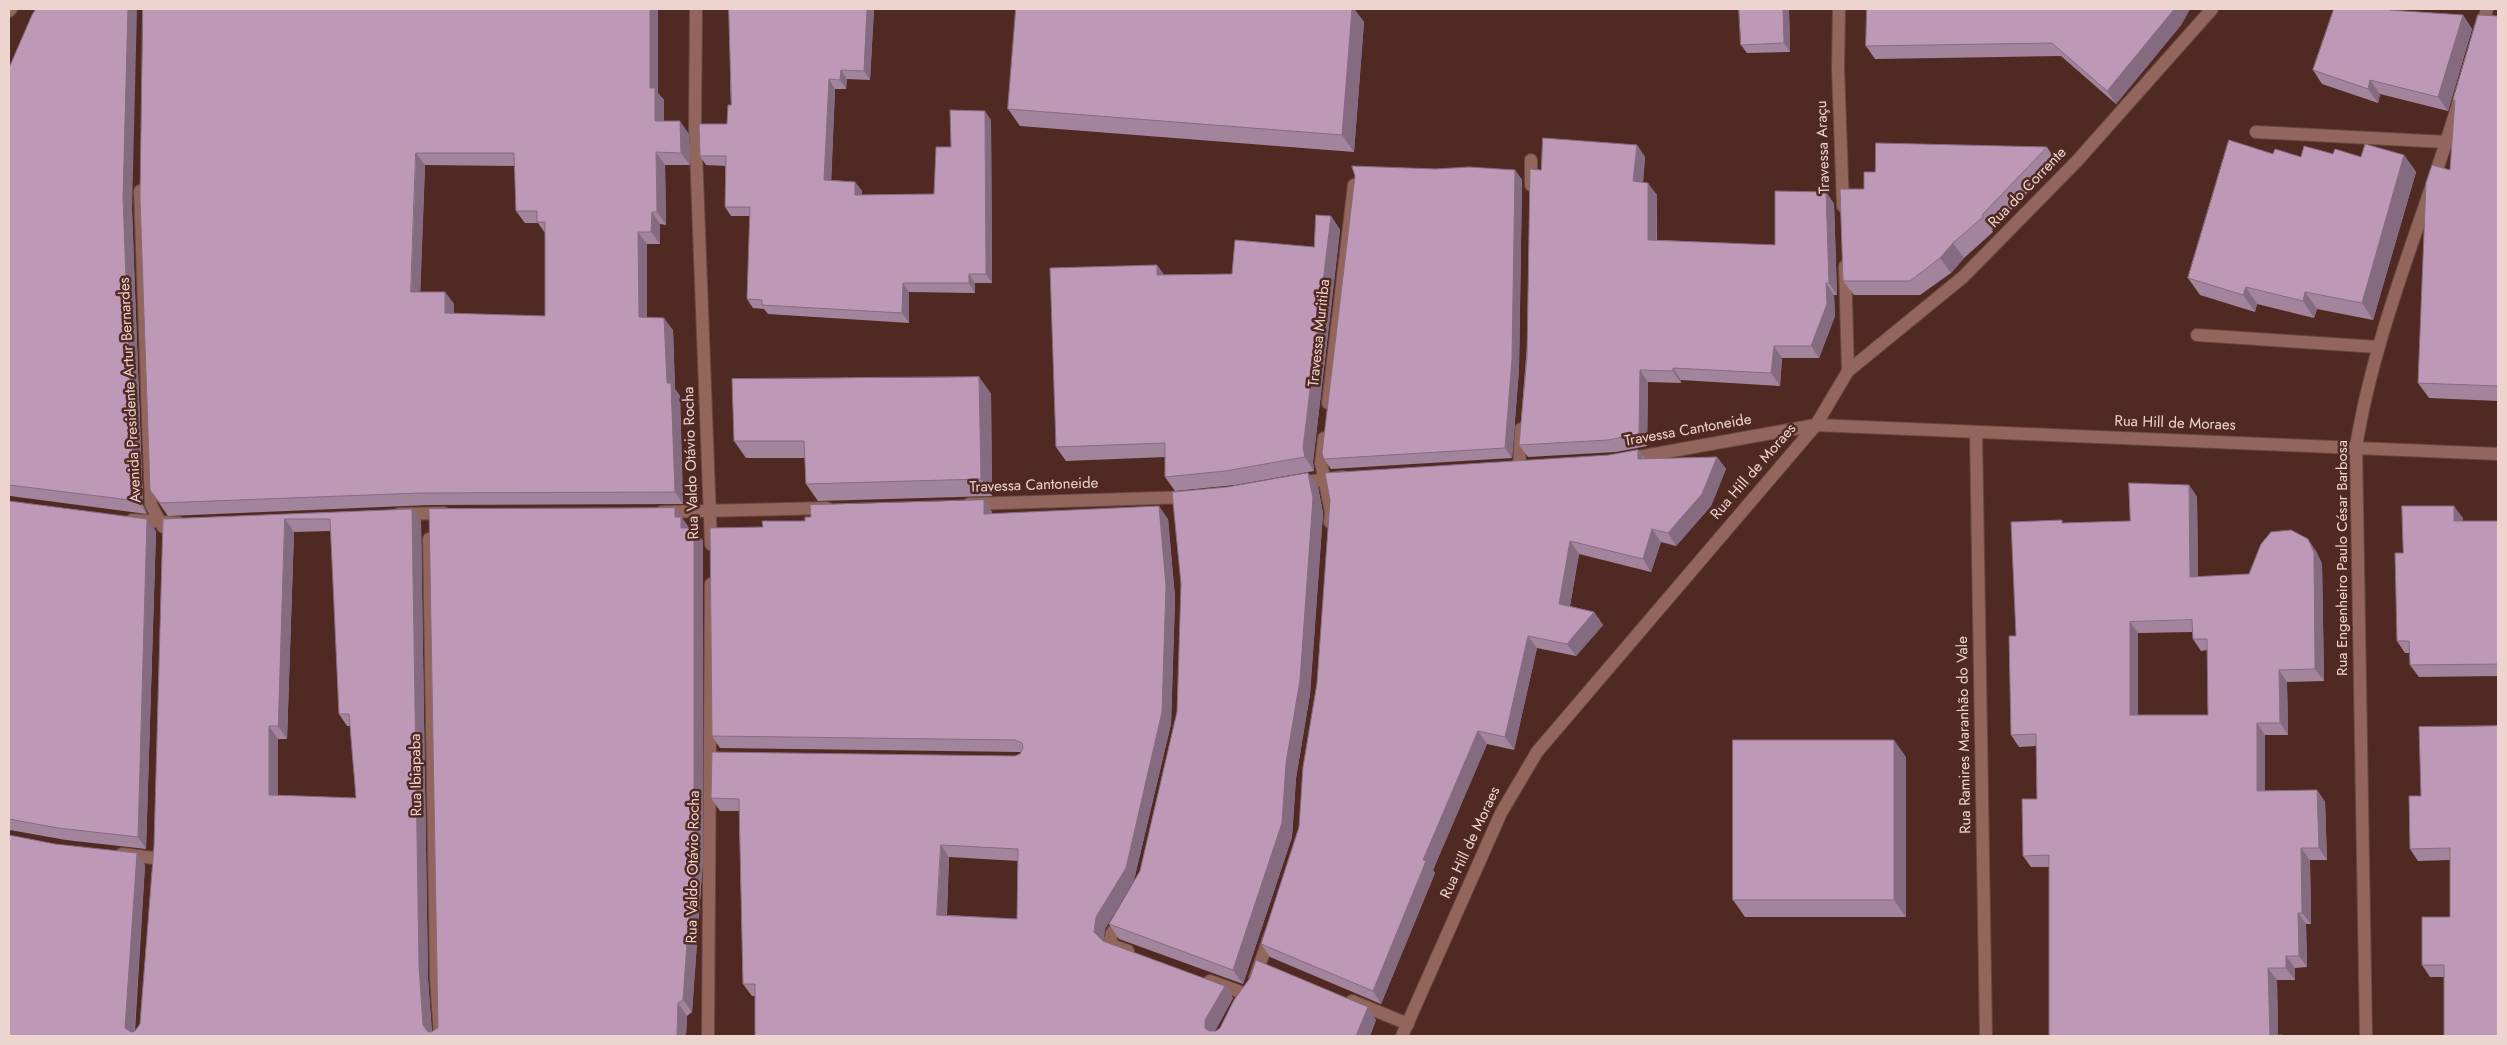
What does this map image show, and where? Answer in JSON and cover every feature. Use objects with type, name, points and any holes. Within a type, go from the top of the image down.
[{"type":"street","name":"Rua Valdo Otávio Rocha","points":[[696,9],[695,126],[711,512],[716,756],[708,1036]]},
{"type":"street","name":"Travessa Araçu","points":[[1839,9],[1838,68],[1843,214]]},
{"type":"street","name":"Rua do Corrente","points":[[1848,371],[1962,278],[2077,161],[2212,9]]},
{"type":"street","points":[[2476,47],[2487,9]]},
{"type":"street","name":"Rua Engenheiro Paulo César Barbosa","points":[[2366,1036],[2356,447],[2362,409],[2378,347],[2462,94]]},
{"type":"street","points":[[2256,132],[2447,142]]},
{"type":"street","points":[[1530,198],[1531,160]]},
{"type":"street","name":"Avenida Presidente Artur Bernardes","points":[[140,181],[150,505],[164,524]]},
{"type":"street","name":"Travessa Muritiba","points":[[1330,532],[1331,512],[1323,478],[1322,464],[1354,185]]},
{"type":"street","points":[[1816,425],[1848,371],[1844,253]]},
{"type":"street","points":[[2197,335],[2378,347]]},
{"type":"street","points":[[1519,467],[1522,418]]},
{"type":"street","name":"Rua Hill de Moraes","points":[[1402,1036],[1501,813],[1536,752],[1816,425],[2498,454]]},
{"type":"street","name":"Travessa Cantoneide","points":[[1617,460],[1816,425]]},
{"type":"street","name":"Rua Ramires Maranhão do Vale","points":[[1976,432],[1986,1036]]},
{"type":"street","points":[[1284,485],[1323,478],[1352,477]]},
{"type":"street","name":"Travessa Cantoneide","points":[[957,505],[1174,503],[1200,496]]},
{"type":"street","points":[[652,512],[838,508]]},
{"type":"street","name":"Rua Ibiapaba","points":[[429,513],[436,978],[440,1036]]},
{"type":"street","points":[[390,515],[458,513]]},
{"type":"street","points":[[115,518],[164,524],[193,522]]},
{"type":"street","points":[[163,543],[164,524]]},
{"type":"street","points":[[105,852],[154,858]]},
{"type":"street","points":[[1129,906],[1112,933],[1110,940],[1114,946],[1140,955]]},
{"type":"street","points":[[1236,1008],[1265,964],[1275,921]]},
{"type":"street","points":[[1201,978],[1246,994]]},
{"type":"street","points":[[1343,997],[1408,1024]]},
{"type":"building","points":[[36,9],[128,9],[123,198],[134,493],[138,501],[9,485],[9,68]]},
{"type":"building","points":[[143,9],[650,9],[650,88],[655,88],[655,121],[680,121],[681,153],[656,152],[657,212],[652,212],[651,232],[638,232],[639,317],[664,318],[667,383],[671,383],[675,492],[420,493],[160,503],[150,490],[140,198]],"holes":[[[416,153],[514,153],[516,211],[537,211],[537,222],[545,222],[545,316],[445,313],[445,292],[411,292]]]},
{"type":"building","points":[[729,9],[867,9],[864,71],[841,70],[840,80],[829,79],[824,180],[855,182],[855,195],[934,194],[936,147],[951,147],[950,110],[985,111],[986,274],[969,274],[969,283],[903,283],[902,313],[762,305],[762,300],[747,299],[750,207],[725,207],[726,156],[700,156],[699,124],[727,124],[728,105],[731,105]]},
{"type":"building","points":[[1016,9],[1352,9],[1342,135],[1008,109]]},
{"type":"building","points":[[1739,9],[1783,9],[1784,43],[1741,45]]},
{"type":"building","points":[[1867,9],[2174,9],[2107,91],[2052,43],[1866,46]]},
{"type":"building","points":[[2334,9],[2388,9],[2463,15],[2438,97],[2370,80],[2368,89],[2313,70]]},
{"type":"building","points":[[2478,15],[2498,16],[2498,386],[2418,383],[2426,183],[2432,165],[2450,170],[2455,100],[2453,100]]},
{"type":"building","points":[[1543,138],[1637,145],[1633,181],[1648,183],[1648,240],[1775,245],[1775,191],[1826,192],[1829,283],[1826,283],[1827,304],[1811,346],[1774,346],[1771,373],[1673,368],[1673,371],[1640,370],[1639,434],[1608,440],[1519,445],[1527,357],[1530,169],[1541,170]]},
{"type":"building","points":[[2229,140],[2273,154],[2275,149],[2301,157],[2304,146],[2333,154],[2335,149],[2361,157],[2365,144],[2404,155],[2362,303],[2305,292],[2303,301],[2246,287],[2243,295],[2188,278]]},
{"type":"building","points":[[1876,143],[2047,147],[1982,215],[1983,217],[1953,243],[1940,258],[1910,281],[1843,281],[1840,189],[1864,189],[1864,172],[1875,172]]},
{"type":"building","points":[[1352,166],[1436,169],[1469,167],[1515,170],[1512,359],[1505,448],[1324,459],[1322,453],[1355,176]]},
{"type":"building","points":[[1316,215],[1331,216],[1303,448],[1305,457],[1225,471],[1165,477],[1165,443],[1056,447],[1050,268],[1157,265],[1157,275],[1232,274],[1235,240],[1314,247]]},
{"type":"building","points":[[979,377],[981,479],[806,484],[804,441],[734,441],[732,379]]},
{"type":"building","points":[[1638,450],[1638,459],[1717,457],[1702,494],[1668,533],[1652,529],[1643,559],[1570,541],[1559,604],[1594,612],[1567,644],[1528,636],[1505,737],[1478,731],[1423,860],[1426,861],[1373,991],[1261,944],[1299,827],[1303,767],[1317,683],[1330,500],[1325,473],[1609,455]]},
{"type":"building","points":[[1308,473],[1313,498],[1300,680],[1286,763],[1282,823],[1233,970],[1109,924],[1140,871],[1177,712],[1181,584],[1172,492],[1227,487]]},
{"type":"building","points":[[2129,483],[2189,485],[2190,577],[2249,574],[2261,544],[2271,532],[2291,530],[2308,539],[2314,552],[2315,669],[2279,670],[2280,723],[2257,723],[2257,791],[2317,790],[2319,848],[2301,848],[2302,913],[2298,913],[2299,956],[2286,956],[2286,968],[2268,968],[2270,1035],[2283,1036],[2049,1036],[2049,855],[2023,856],[2022,799],[2037,799],[2036,734],[2011,735],[2009,636],[2016,636],[2011,522],[2062,520],[2062,523],[2130,521]],"holes":[[[2192,620],[2193,639],[2207,639],[2208,715],[2130,715],[2130,622]]]},
{"type":"building","points":[[984,500],[984,514],[1159,506],[1166,586],[1162,712],[1126,868],[1096,917],[1094,932],[1103,941],[1225,986],[1205,1020],[1205,1028],[1209,1031],[1216,1031],[1220,1028],[1234,1000],[1250,978],[1256,960],[1368,1007],[1356,1036],[755,1036],[755,984],[743,984],[739,799],[711,798],[712,752],[1015,756],[1020,754],[1023,748],[1022,743],[1015,740],[712,736],[710,528],[763,527],[762,521],[805,521],[805,517],[811,517],[810,505]],"holes":[[[941,845],[1018,849],[1017,919],[937,915]]]},
{"type":"building","points":[[9,501],[147,519],[138,837],[58,828],[9,819]]},
{"type":"building","points":[[2402,506],[2454,506],[2454,521],[2498,521],[2498,664],[2410,665],[2409,641],[2397,641],[2395,553],[2403,553]]},
{"type":"building","points":[[675,508],[675,517],[681,517],[681,528],[694,528],[694,847],[683,1000],[678,1003],[677,1036],[9,1036],[9,835],[55,844],[137,853],[125,1028],[131,1032],[135,1031],[140,1024],[154,846],[163,519],[412,509],[419,966],[423,1025],[427,1031],[431,1032],[438,1028],[429,509]],"holes":[[[285,519],[330,519],[339,714],[349,714],[356,798],[269,795],[269,726],[278,726]]]},
{"type":"building","points":[[2498,726],[2498,1036],[2444,1036],[2444,965],[2422,965],[2422,917],[2450,917],[2450,848],[2410,849],[2409,796],[2421,796],[2419,727]]},
{"type":"building","points":[[1733,740],[1894,740],[1894,900],[1733,900]]}]
